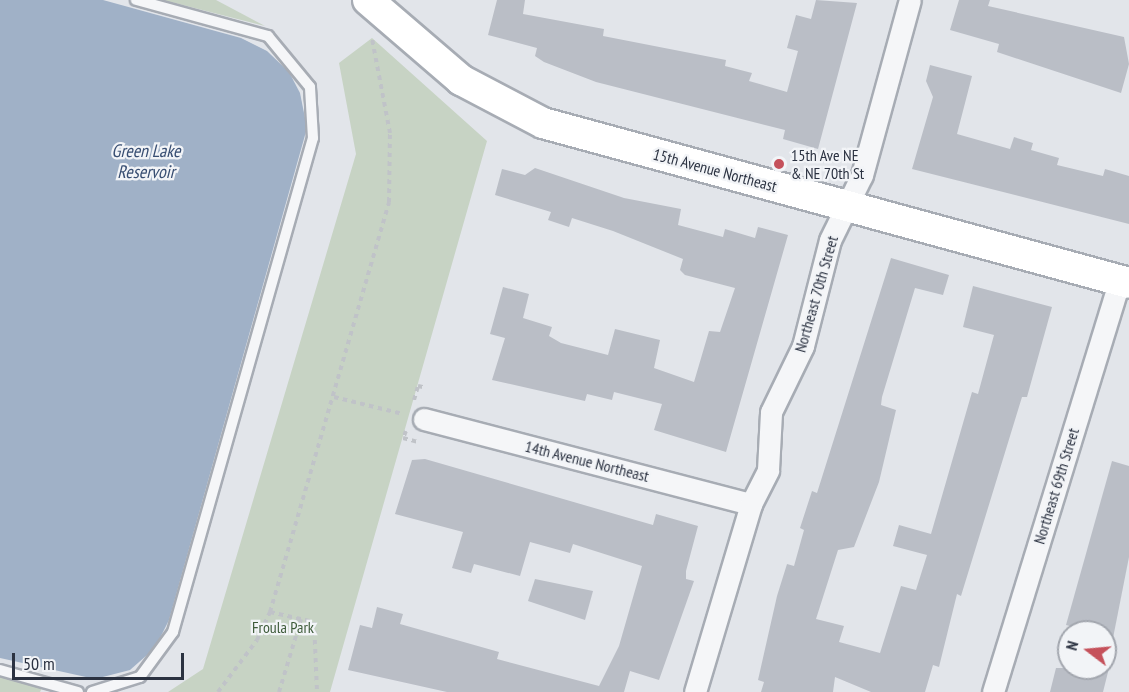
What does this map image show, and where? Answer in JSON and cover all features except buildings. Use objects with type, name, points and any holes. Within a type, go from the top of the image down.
[{"type":"main road","name":"15th Avenue Northeast","points":[[368,0],[461,80],[521,114],[1124,282]]},
{"type":"street","name":"Northeast 70th Street","points":[[695,692],[751,504],[768,470],[771,412],[803,346],[830,240],[862,175],[910,0]]},
{"type":"street","name":"Northeast 69th Street","points":[[993,692],[1124,282]]},
{"type":"street","name":"14th Avenue Northeast","points":[[417,418],[751,504]]},
{"type":"lane","points":[[92,692],[140,677],[173,632],[313,138],[310,87],[268,36],[136,0]]},
{"type":"lane","points":[[0,670],[49,688],[78,692]]},
{"type":"path","points":[[218,692],[257,640],[270,612],[334,397],[388,202],[390,133],[372,38]]},
{"type":"path","points":[[334,397],[417,418]]},
{"type":"path","points":[[404,438],[419,442]]},
{"type":"path","points":[[270,612],[314,622],[317,692]]},
{"type":"path","points":[[279,692],[301,619]]},
{"type":"green space","points":[[163,0],[216,0],[265,26]]},
{"type":"green space","name":"Froula Park","points":[[372,38],[487,141],[330,692],[168,692],[203,669],[356,154],[339,63]]},
{"type":"green space","points":[[0,677],[42,688],[40,692],[0,692]]},
{"type":"water","name":"Green Lake Reservoir","points":[[0,0],[103,0],[241,38],[267,51],[289,72],[300,93],[307,128],[169,620],[155,648],[130,670],[95,679],[0,658]]},
{"type":"place","name":"15th Ave NE & NE 70th St","points":[[779,164]]}]
